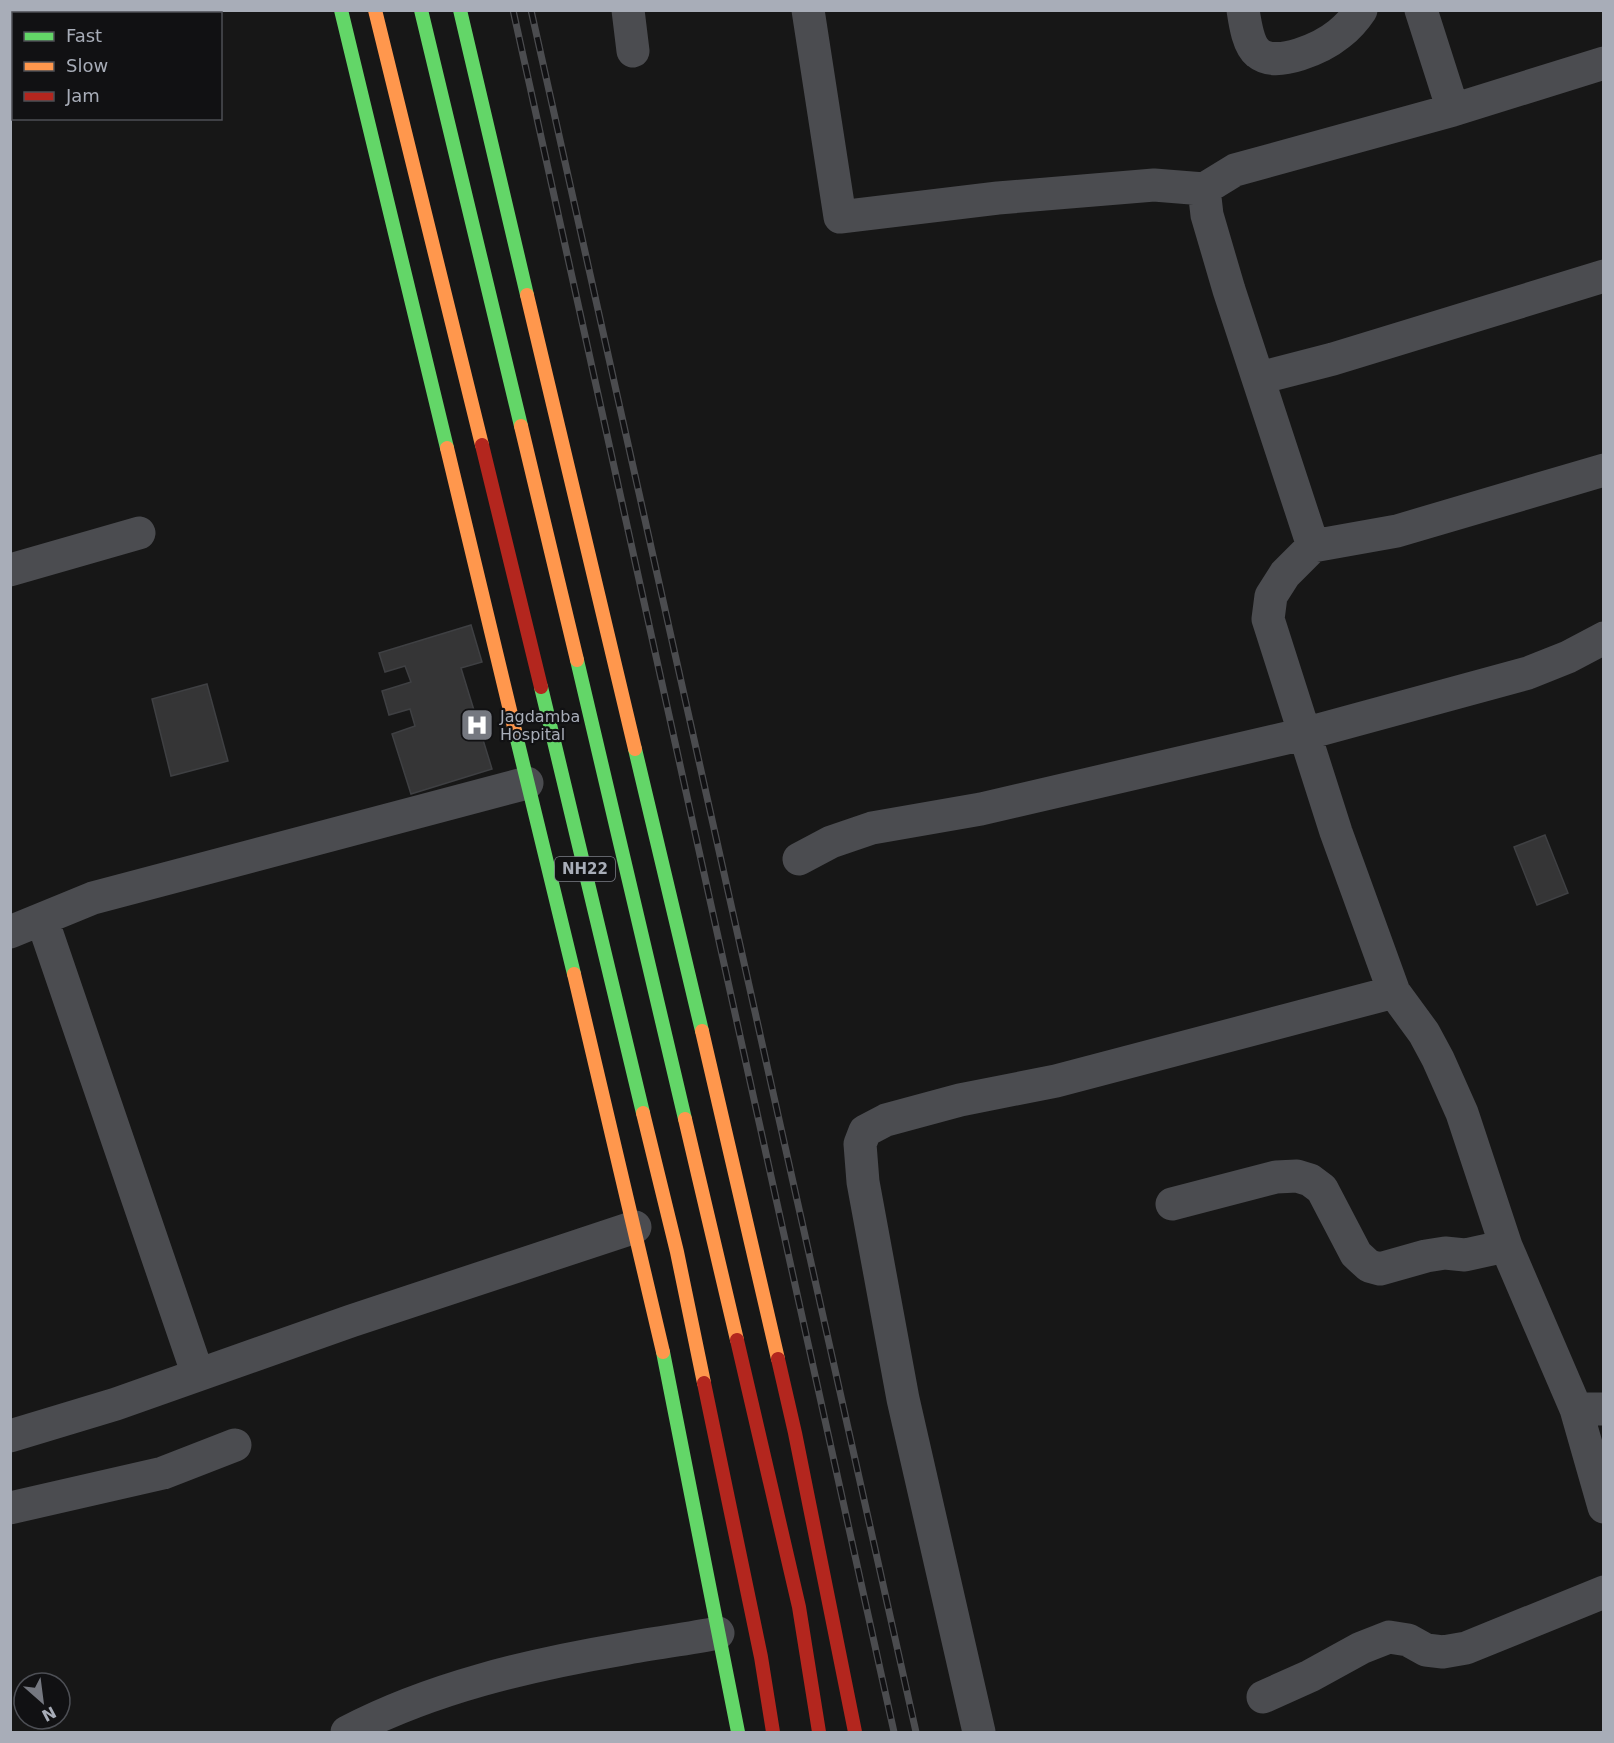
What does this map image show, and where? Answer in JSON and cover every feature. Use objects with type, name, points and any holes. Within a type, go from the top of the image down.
[{"type":"main road","points":[[341,10],[656,1315],[738,1732]]},
{"type":"main road","name":"NH22","points":[[375,10],[674,1241],[761,1657],[773,1732]]},
{"type":"main road","name":"NH22","points":[[422,10],[800,1607],[819,1732]]},
{"type":"main road","points":[[460,10],[587,554],[676,917],[790,1410],[855,1732]]},
{"type":"street","points":[[628,10],[633,51]]},
{"type":"street","points":[[808,10],[840,217],[998,198],[1154,185],[1204,189],[1235,170],[1453,110],[1604,63]]},
{"type":"street","points":[[1242,10],[1250,39],[1257,53],[1271,60],[1287,58],[1325,44],[1341,33],[1361,10]]},
{"type":"street","points":[[1421,10],[1453,110]]},
{"type":"street","points":[[1204,189],[1207,215],[1313,546]]},
{"type":"street","points":[[1259,378],[1333,358],[1604,276]]},
{"type":"street","points":[[1604,470],[1397,531],[1313,546],[1285,574],[1275,589],[1271,596],[1268,619],[1340,843],[1394,992],[1424,1033],[1438,1059],[1462,1113],[1506,1246],[1590,1409],[1604,1507]]},
{"type":"street","points":[[10,570],[139,533]]},
{"type":"street","points":[[799,859],[831,842],[872,828],[981,809],[1304,734],[1528,673],[1568,657],[1604,638]]},
{"type":"street","points":[[10,932],[93,898],[527,783]]},
{"type":"street","points":[[42,919],[198,1375]]},
{"type":"street","points":[[979,1732],[903,1399],[863,1182],[860,1144],[865,1131],[886,1120],[960,1100],[1056,1082],[1394,992]]},
{"type":"street","points":[[1172,1204],[1276,1177],[1297,1176],[1310,1180],[1322,1189],[1356,1254],[1369,1266],[1380,1269],[1426,1256],[1445,1253],[1465,1255],[1506,1246]]},
{"type":"street","points":[[10,1436],[116,1404],[351,1321],[635,1227]]},
{"type":"street","points":[[10,1508],[163,1473],[235,1445]]},
{"type":"street","points":[[1263,1697],[1310,1676],[1361,1648],[1389,1637],[1408,1640],[1426,1650],[1443,1652],[1466,1648],[1604,1592]]},
{"type":"street","points":[[347,1732],[436,1694],[516,1672],[573,1658],[718,1633]]},
{"type":"building","points":[[471,625],[482,662],[461,668],[492,769],[411,794],[392,734],[415,726],[410,709],[389,715],[382,691],[411,682],[405,666],[385,672],[379,653]]},
{"type":"building","points":[[207,684],[228,761],[171,776],[152,699]]},
{"type":"building","points":[[1545,835],[1568,893],[1537,905],[1514,847]]},
{"type":"railway","points":[[513,10],[894,1732]]},
{"type":"railway","points":[[531,10],[916,1732]]},
{"type":"traffic: fast","points":[[341,10],[447,448]]},
{"type":"traffic: fast","points":[[421,10],[521,426]]},
{"type":"traffic: fast","points":[[460,10],[527,295]]},
{"type":"traffic: fast","points":[[577,660],[685,1119]]},
{"type":"traffic: fast","points":[[541,687],[643,1113]]},
{"type":"traffic: fast","points":[[515,731],[574,974]]},
{"type":"traffic: fast","points":[[635,749],[702,1031]]},
{"type":"traffic: fast","points":[[663,1352],[738,1732]]},
{"type":"traffic: slow","points":[[375,10],[482,445]]},
{"type":"traffic: slow","points":[[527,295],[635,749]]},
{"type":"traffic: slow","points":[[521,426],[577,660]]},
{"type":"traffic: slow","points":[[447,448],[515,731]]},
{"type":"traffic: slow","points":[[574,974],[663,1352]]},
{"type":"traffic: slow","points":[[702,1031],[778,1359]]},
{"type":"traffic: slow","points":[[643,1113],[677,1252],[704,1383]]},
{"type":"traffic: slow","points":[[685,1119],[737,1340]]},
{"type":"traffic: jam","points":[[482,445],[541,687]]},
{"type":"traffic: jam","points":[[737,1340],[799,1607],[819,1732]]},
{"type":"traffic: jam","points":[[778,1359],[855,1732]]},
{"type":"traffic: jam","points":[[704,1383],[761,1657],[773,1732]]},
{"type":"place","name":"Jagdamba Hospital","points":[[477,725]]}]
